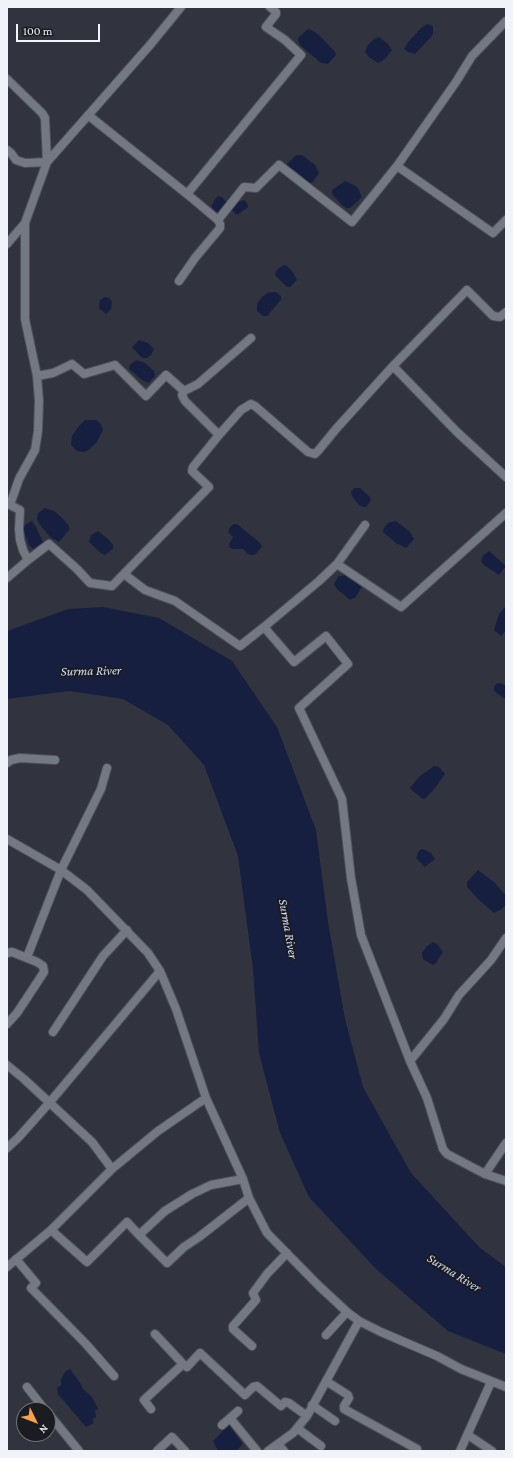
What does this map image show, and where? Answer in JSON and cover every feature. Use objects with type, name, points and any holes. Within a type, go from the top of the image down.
[{"type":"street","points":[[28,560],[22,550],[20,540],[20,510],[10,505],[19,479],[35,450],[38,423],[37,376],[25,319],[25,223],[47,162],[150,45],[181,7]]},
{"type":"street","points":[[187,194],[301,55],[286,40],[266,27],[276,14],[276,12],[270,7]]},
{"type":"street","points":[[218,220],[244,187],[256,188],[279,165],[352,222],[397,166],[456,82],[472,56],[506,21]]},
{"type":"street","points":[[7,79],[42,113],[45,118],[47,162]]},
{"type":"street","points":[[88,115],[218,220],[220,228],[195,258],[179,281]]},
{"type":"street","points":[[7,150],[11,152],[16,160],[25,162],[47,162]]},
{"type":"street","points":[[397,166],[493,233],[506,220]]},
{"type":"street","points":[[7,244],[25,223]]},
{"type":"street","points":[[7,578],[49,544],[90,583],[112,586],[209,488],[192,471],[193,467],[241,410],[251,404],[255,406],[308,452],[314,454],[318,452],[336,429],[393,366],[467,290],[493,316],[500,317],[506,312]]},
{"type":"street","points":[[219,435],[185,401],[182,395],[184,391],[198,384],[251,338]]},
{"type":"street","points":[[37,376],[53,373],[72,364],[84,374],[114,365],[146,396],[166,374],[184,391]]},
{"type":"street","points":[[393,366],[457,432],[506,477]]},
{"type":"street","points":[[337,564],[401,607],[506,514]]},
{"type":"street","points":[[124,574],[145,590],[175,601],[240,646],[319,582],[337,564],[365,525]]},
{"type":"street","points":[[264,627],[294,662],[326,636],[348,664],[298,708],[342,799],[351,878],[362,936],[410,1061],[427,1098],[443,1149],[447,1154],[485,1174],[506,1181]]},
{"type":"street","points":[[7,763],[11,760],[20,758],[55,760]]},
{"type":"street","points":[[27,957],[61,870],[101,789],[107,768]]},
{"type":"street","points":[[7,839],[61,870],[87,890],[148,953],[160,972],[176,1009],[206,1098],[243,1179],[249,1198],[267,1232],[318,1285],[359,1321],[437,1356],[461,1369],[506,1387]]},
{"type":"street","points":[[54,1032],[103,956],[127,930]]},
{"type":"street","points":[[410,1061],[444,1019],[458,995],[491,960],[506,938]]},
{"type":"street","points":[[7,953],[12,952],[41,964],[44,972],[17,1013],[7,1024]]},
{"type":"street","points":[[7,1148],[18,1138],[50,1102],[160,972]]},
{"type":"street","points":[[7,1065],[50,1102],[92,1142],[112,1169]]},
{"type":"street","points":[[7,1267],[51,1230],[112,1169],[158,1131],[206,1098]]},
{"type":"street","points":[[485,1174],[506,1143]]},
{"type":"street","points":[[139,1235],[165,1211],[192,1194],[211,1185],[243,1179]]},
{"type":"street","points":[[51,1230],[87,1262],[127,1222],[167,1263],[184,1247],[249,1198]]},
{"type":"street","points":[[252,1346],[234,1329],[233,1326],[256,1300],[253,1293],[262,1280],[287,1253]]},
{"type":"street","points":[[16,1259],[36,1283],[31,1288],[86,1344],[114,1376]]},
{"type":"street","points":[[326,1335],[347,1312]]},
{"type":"street","points":[[268,1451],[297,1428],[307,1416],[359,1321]]},
{"type":"street","points":[[155,1334],[187,1367],[200,1353],[245,1395],[253,1387],[257,1386],[281,1406],[285,1402],[289,1403],[307,1416]]},
{"type":"street","points":[[151,1409],[144,1400],[183,1364]]},
{"type":"street","points":[[326,1381],[348,1395],[349,1398],[344,1406],[344,1409],[417,1450],[416,1451]]},
{"type":"street","points":[[460,1451],[491,1382]]},
{"type":"street","points":[[27,1387],[39,1402]]},
{"type":"street","points":[[312,1405],[336,1421]]},
{"type":"street","points":[[222,1424],[238,1411]]},
{"type":"street","points":[[230,1418],[257,1451]]},
{"type":"street","points":[[56,1423],[79,1451]]},
{"type":"street","points":[[297,1428],[321,1446]]},
{"type":"street","points":[[468,1435],[492,1451]]},
{"type":"street","points":[[157,1451],[172,1437],[185,1451]]},
{"type":"street","points":[[278,1444],[284,1451]]},
{"type":"water","points":[[427,24],[433,26],[433,34],[431,37],[415,54],[404,49],[408,42],[421,28]]},
{"type":"water","points":[[308,29],[320,36],[335,52],[336,55],[328,64],[321,63],[300,45],[298,40],[299,37]]},
{"type":"water","points":[[379,37],[388,44],[392,50],[385,59],[378,63],[369,57],[365,52],[368,45]]},
{"type":"water","points":[[296,155],[302,155],[315,165],[319,173],[312,183],[308,183],[288,168],[287,164]]},
{"type":"water","points":[[345,181],[356,186],[362,197],[350,208],[346,208],[342,205],[332,194],[332,190]]},
{"type":"water","points":[[219,196],[222,197],[228,204],[218,213],[211,206]]},
{"type":"water","points":[[244,200],[248,207],[237,215],[232,210],[232,207],[235,203]]},
{"type":"water","points":[[284,265],[292,271],[297,280],[290,287],[287,287],[275,275],[276,271]]},
{"type":"water","points":[[269,292],[276,292],[281,296],[281,300],[267,316],[263,316],[257,311],[257,304],[262,297]]},
{"type":"water","points":[[105,297],[112,301],[111,309],[106,314],[99,308],[100,300]]},
{"type":"water","points":[[139,340],[148,343],[154,349],[151,355],[147,358],[143,358],[132,347]]},
{"type":"water","points":[[136,360],[145,363],[154,371],[155,376],[149,383],[142,380],[129,369],[130,365]]},
{"type":"water","points":[[85,420],[96,420],[101,424],[103,430],[96,443],[87,451],[83,452],[77,451],[71,445],[72,436]]},
{"type":"water","points":[[354,488],[360,488],[369,496],[371,500],[366,507],[359,505],[352,496],[351,492]]},
{"type":"water","points":[[45,508],[54,511],[68,524],[70,529],[59,542],[50,537],[37,519],[38,513]]},
{"type":"water","points":[[32,521],[43,542],[33,549],[29,545],[22,527]]},
{"type":"water","points":[[396,521],[409,531],[414,539],[406,548],[396,543],[383,532],[388,523]]},
{"type":"water","points":[[237,524],[262,546],[256,554],[248,554],[243,549],[230,548],[229,544],[233,537],[228,532],[230,527]]},
{"type":"water","points":[[98,531],[113,545],[113,549],[105,555],[89,542],[91,535]]},
{"type":"water","points":[[489,551],[506,566],[499,575],[484,565],[481,561],[483,556]]},
{"type":"water","points":[[347,574],[363,585],[355,598],[350,600],[337,589],[334,584],[338,577]]},
{"type":"water","points":[[506,606],[506,630],[501,636],[494,630],[499,614]]},
{"type":"water","name":"Surma River","points":[[103,607],[159,618],[232,661],[277,727],[316,830],[328,922],[345,1019],[363,1087],[411,1173],[480,1248],[506,1267],[506,1354],[448,1331],[376,1269],[309,1197],[280,1133],[259,1053],[253,969],[238,856],[204,765],[168,725],[123,699],[69,691],[7,699],[7,631],[68,609]]},
{"type":"water","points":[[497,683],[501,683],[506,686],[506,698],[494,691],[494,686]]},
{"type":"water","points":[[434,766],[439,767],[445,774],[435,788],[425,799],[423,799],[410,788],[420,776]]},
{"type":"water","points":[[421,849],[431,853],[435,859],[425,867],[416,858]]},
{"type":"water","points":[[478,870],[495,883],[506,896],[506,904],[502,909],[494,913],[467,887],[467,882]]},
{"type":"water","points":[[433,942],[438,945],[443,952],[433,965],[423,959],[422,953],[427,946]]},
{"type":"water","points":[[70,1369],[83,1389],[92,1397],[98,1409],[95,1410],[96,1417],[92,1419],[94,1423],[86,1427],[58,1394],[57,1388],[61,1385],[61,1379],[65,1372]]},
{"type":"water","points":[[229,1425],[243,1444],[236,1451],[218,1451],[213,1441]]}]
